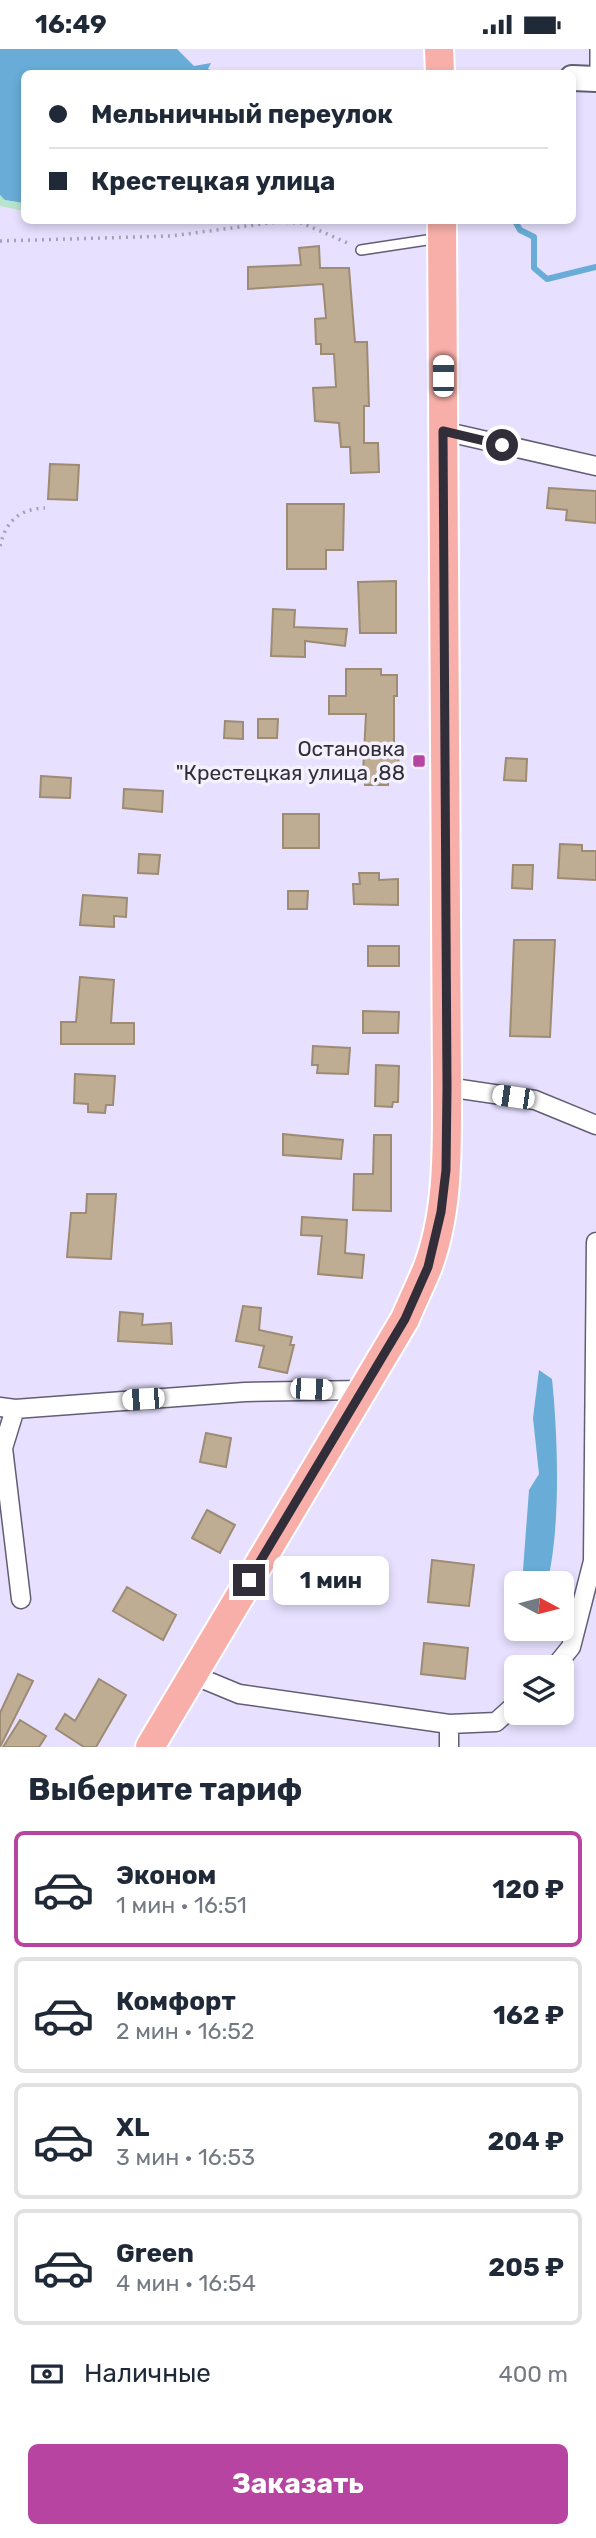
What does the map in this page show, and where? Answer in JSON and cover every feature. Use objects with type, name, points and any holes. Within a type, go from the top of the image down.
[{"type":"main road","points":[[439,49],[440,70]]},
{"type":"main road","points":[[576,78],[596,79]]},
{"type":"main road","points":[[150,1747],[405,1319],[428,1267],[441,1212],[446,1170],[447,1087],[442,229]]},
{"type":"street","points":[[443,431],[596,467]]},
{"type":"street","points":[[447,1087],[535,1100],[596,1125]]},
{"type":"street","points":[[565,1655],[571,1647],[593,1561],[596,1242]]},
{"type":"street","points":[[21,1599],[2,1448],[8,1408],[245,1392],[362,1390]]},
{"type":"street","points":[[193,1675],[239,1694],[449,1724],[496,1721],[504,1714]]},
{"type":"street","points":[[449,1724],[449,1747]]},
{"type":"lane","points":[[595,49],[596,79]]},
{"type":"lane","points":[[361,250],[442,229]]},
{"type":"path","points":[[0,241],[171,236],[262,224]]},
{"type":"path","points":[[304,224],[361,250]]},
{"type":"path","points":[[0,546],[4,531],[15,517],[28,509],[45,508]]},
{"type":"green space","points":[[0,195],[5,200],[21,203],[21,210],[0,206]]},
{"type":"water","points":[[0,49],[177,49],[194,66],[211,63],[208,69],[210,70],[21,70],[21,203],[5,200],[0,195]]},
{"type":"water","points":[[539,1370],[552,1379],[556,1428],[555,1537],[549,1571],[523,1571],[529,1490],[539,1474],[533,1418]]},
{"type":"building","points":[[319,246],[320,268],[349,268],[355,342],[367,342],[369,406],[364,406],[364,443],[378,443],[379,472],[351,473],[350,447],[341,447],[339,423],[315,421],[313,388],[336,387],[334,354],[321,354],[321,344],[316,344],[315,319],[326,318],[323,284],[248,289],[248,267],[301,265],[299,248]]},
{"type":"building","points":[[50,464],[79,465],[77,500],[48,499]]},
{"type":"building","points":[[549,488],[596,491],[596,523],[566,520],[567,510],[547,508]]},
{"type":"building","points":[[287,504],[344,504],[343,550],[326,550],[326,569],[287,569]]},
{"type":"building","points":[[396,581],[396,633],[360,633],[358,582]]},
{"type":"building","points":[[273,609],[295,610],[294,627],[347,629],[345,646],[305,641],[305,657],[271,656]]},
{"type":"building","points":[[346,669],[381,669],[381,675],[397,675],[394,745],[399,746],[398,773],[388,773],[388,785],[365,785],[363,773],[366,714],[329,714],[329,696],[346,696]]},
{"type":"building","points":[[258,719],[278,719],[277,738],[258,738]]},
{"type":"building","points":[[225,721],[243,722],[243,739],[224,738]]},
{"type":"building","points":[[506,758],[527,759],[526,781],[504,780]]},
{"type":"building","points":[[41,776],[71,778],[70,798],[40,797]]},
{"type":"building","points":[[124,789],[163,791],[162,812],[123,808]]},
{"type":"building","points":[[283,814],[319,814],[319,848],[283,848]]},
{"type":"building","points":[[560,844],[582,845],[582,851],[596,851],[596,880],[558,878]]},
{"type":"building","points":[[139,854],[160,855],[158,874],[138,873]]},
{"type":"building","points":[[513,865],[533,865],[532,889],[512,888]]},
{"type":"building","points":[[359,873],[379,873],[379,880],[398,879],[398,905],[354,904],[353,884],[360,884]]},
{"type":"building","points":[[288,891],[308,891],[307,909],[288,909]]},
{"type":"building","points":[[83,895],[127,898],[126,917],[114,916],[114,927],[80,925]]},
{"type":"building","points":[[514,940],[555,940],[550,1037],[510,1036]]},
{"type":"building","points":[[368,946],[399,946],[399,966],[368,966]]},
{"type":"building","points":[[80,977],[114,980],[111,1023],[134,1023],[134,1044],[61,1044],[61,1022],[76,1022]]},
{"type":"building","points":[[363,1011],[399,1012],[398,1033],[363,1033]]},
{"type":"building","points":[[313,1046],[350,1048],[348,1074],[317,1073],[318,1065],[312,1065]]},
{"type":"building","points":[[376,1065],[399,1066],[398,1102],[393,1102],[392,1107],[375,1106]]},
{"type":"building","points":[[75,1074],[115,1076],[113,1105],[106,1105],[105,1113],[88,1112],[88,1104],[74,1103]]},
{"type":"building","points":[[283,1134],[343,1140],[341,1159],[283,1155]]},
{"type":"building","points":[[374,1135],[391,1135],[391,1211],[353,1210],[354,1174],[373,1174]]},
{"type":"building","points":[[87,1194],[116,1194],[111,1259],[67,1257],[71,1213],[86,1213]]},
{"type":"building","points":[[302,1217],[347,1220],[345,1253],[364,1255],[362,1278],[318,1274],[322,1236],[301,1235]]},
{"type":"building","points":[[243,1306],[261,1308],[259,1330],[292,1337],[290,1345],[294,1345],[287,1373],[259,1367],[264,1346],[236,1341]]},
{"type":"building","points":[[120,1312],[143,1314],[142,1325],[171,1323],[172,1344],[118,1341]]},
{"type":"building","points":[[206,1433],[231,1438],[226,1467],[200,1462]]},
{"type":"building","points":[[207,1510],[235,1525],[220,1553],[192,1538]]},
{"type":"building","points":[[432,1560],[474,1565],[469,1606],[428,1602]]},
{"type":"building","points":[[127,1587],[176,1615],[163,1640],[113,1611]]},
{"type":"building","points":[[424,1643],[468,1648],[465,1679],[421,1674]]},
{"type":"building","points":[[18,1674],[33,1681],[0,1747],[0,1713]]},
{"type":"building","points":[[99,1679],[126,1695],[96,1747],[84,1747],[56,1729],[65,1714],[75,1721]]},
{"type":"building","points":[[20,1720],[46,1736],[39,1747],[3,1747]]},
{"type":"waterway","points":[[517,224],[520,230],[534,237],[534,268],[547,279],[596,267]]},
{"type":"place","name":"Остановка \"Крестецкая улица ,88","points":[[419,761]]},
{"type":"route","points":[[249,1580],[405,1319],[428,1267],[441,1212],[446,1170],[447,1087],[443,431],[502,445]]}]
